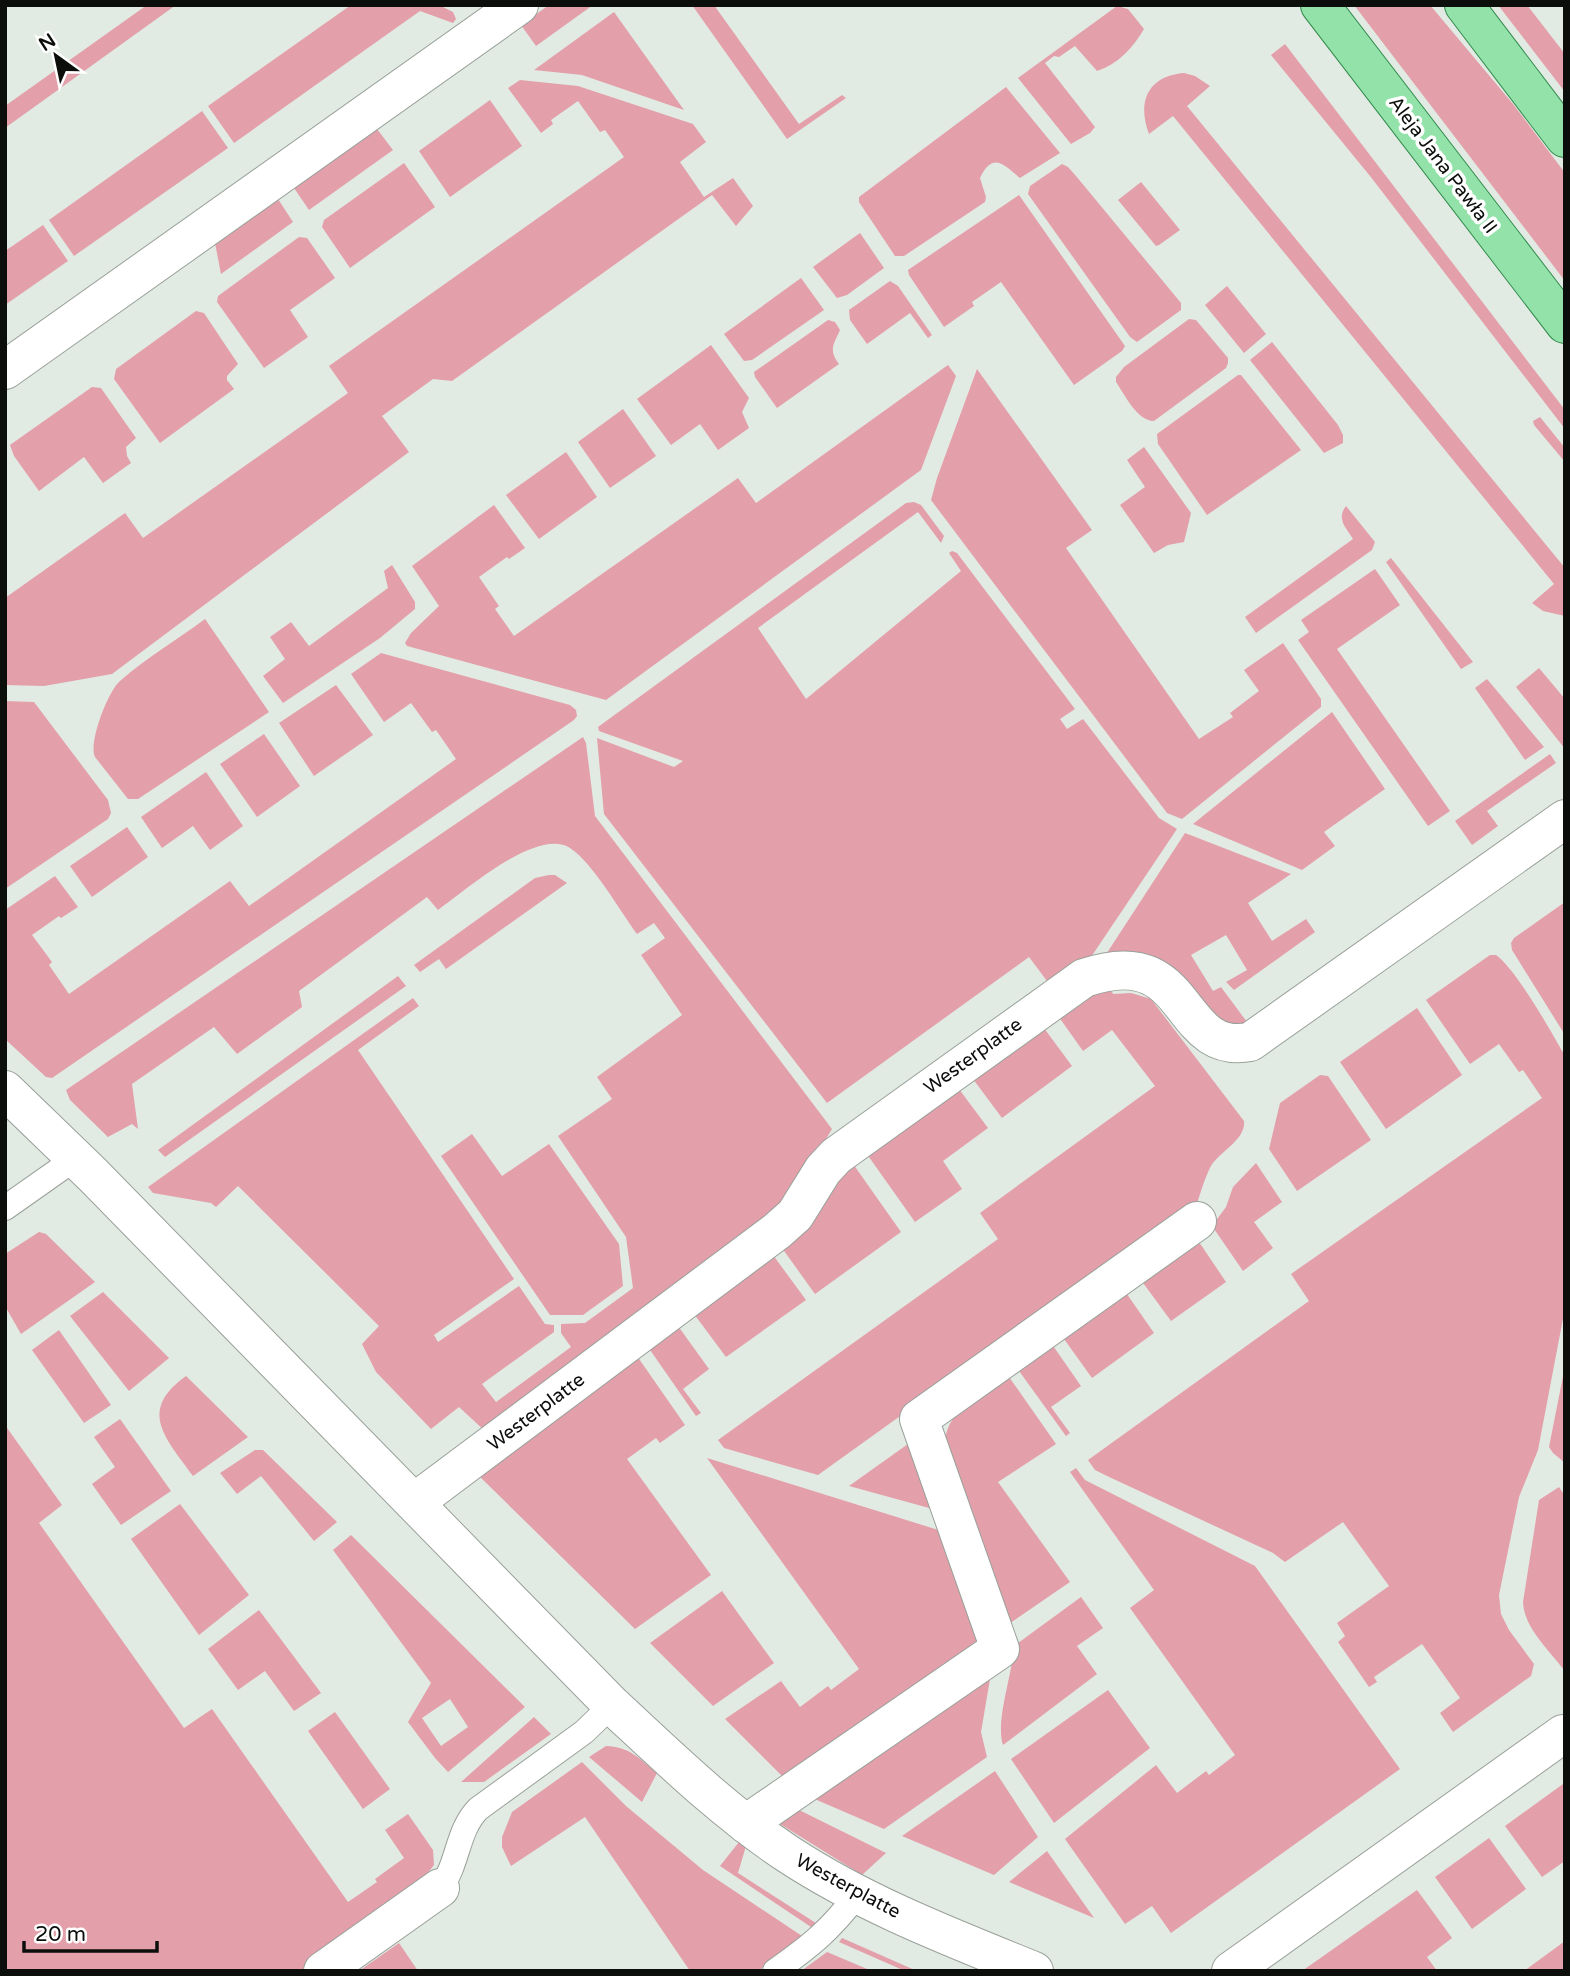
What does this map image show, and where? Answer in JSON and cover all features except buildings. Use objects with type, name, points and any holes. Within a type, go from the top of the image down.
[{"type":"main road","name":"Aleja Jana Pawła II","points":[[1320,5],[1565,324]]},
{"type":"main road","points":[[1464,5],[1565,138]]},
{"type":"street","points":[[5,370],[519,5]]},
{"type":"street","name":"Westerplatte","points":[[415,1502],[777,1231],[795,1215],[823,1170],[843,1150],[1084,978],[1101,972],[1127,969],[1144,972],[1172,990],[1198,1024],[1213,1038],[1237,1044],[1250,1042],[1565,819]]},
{"type":"street","name":"Westerplatte","points":[[5,1090],[76,1158],[612,1705],[696,1783],[788,1854],[857,1895],[940,1933],[1034,1971]]},
{"type":"street","points":[[746,1824],[1000,1650],[919,1419],[1197,1221]]},
{"type":"street","points":[[1231,1971],[1563,1734]]},
{"type":"street","points":[[323,1971],[440,1888]]},
{"type":"lane","points":[[5,1208],[76,1158]]},
{"type":"lane","points":[[440,1888],[454,1866],[458,1843],[469,1818],[489,1799],[584,1732],[612,1705]]},
{"type":"lane","points":[[775,1971],[814,1944],[857,1895]]},
{"type":"shaded area","points":[[147,5],[176,5],[5,128],[5,106]]},
{"type":"shaded area","points":[[351,5],[439,5],[453,12],[456,19],[453,23],[420,11],[234,143],[208,106]]},
{"type":"shaded area","points":[[549,5],[593,5],[536,46],[521,25]]},
{"type":"shaded area","points":[[692,5],[714,5],[799,124],[842,95],[846,98],[787,139]]},
{"type":"shaded area","points":[[1354,5],[1430,5],[1513,104],[1565,173],[1565,281]]},
{"type":"shaded area","points":[[1498,5],[1527,5],[1565,54],[1565,92]]},
{"type":"shaded area","points":[[1117,6],[1128,9],[1144,29],[1130,49],[1118,60],[1097,71],[1075,46],[1045,63],[1095,127],[1071,144],[1018,78]]},
{"type":"shaded area","points":[[614,12],[684,110],[582,75],[534,70]]},
{"type":"shaded area","points":[[1285,44],[1565,410],[1565,429],[1370,176],[1271,55]]},
{"type":"shaded area","points":[[1184,73],[1195,76],[1210,86],[1187,106],[1565,568],[1565,616],[1543,611],[1532,603],[1554,584],[1173,116],[1149,134],[1144,112],[1148,93],[1161,79]]},
{"type":"shaded area","points":[[520,80],[578,86],[693,124],[706,142],[680,162],[704,197],[733,178],[753,206],[736,226],[712,195],[452,381],[433,379],[382,416],[409,452],[112,674],[44,686],[5,685],[5,598],[125,513],[143,538],[348,393],[329,366],[624,157],[605,130],[600,132],[578,101],[551,120],[553,124],[541,133],[508,88]]},
{"type":"shaded area","points":[[1006,87],[1060,153],[1020,178],[1004,165],[989,165],[980,178],[985,202],[904,256],[895,256],[859,202],[859,197]]},
{"type":"shaded area","points":[[490,100],[522,146],[450,197],[419,151]]},
{"type":"shaded area","points":[[202,111],[228,148],[74,256],[49,220]]},
{"type":"shaded area","points":[[377,129],[393,150],[309,210],[294,188]]},
{"type":"shaded area","points":[[404,163],[435,207],[350,268],[322,227],[324,220]]},
{"type":"shaded area","points":[[1062,164],[1076,176],[1181,303],[1181,310],[1137,342],[1130,337],[1028,194],[1030,186]]},
{"type":"shaded area","points":[[1141,182],[1180,230],[1156,246],[1118,200]]},
{"type":"shaded area","points":[[1019,195],[1125,346],[1122,351],[1074,385],[1001,282],[972,302],[974,306],[944,327],[909,275],[908,270]]},
{"type":"shaded area","points":[[278,199],[293,222],[221,274],[215,243]]},
{"type":"shaded area","points":[[43,225],[68,261],[5,305],[5,251]]},
{"type":"shaded area","points":[[860,233],[884,268],[847,295],[837,298],[813,267]]},
{"type":"shaded area","points":[[299,237],[307,238],[335,278],[290,310],[308,337],[264,368],[217,302],[218,296]]},
{"type":"shaded area","points":[[801,278],[824,310],[752,360],[744,361],[724,334]]},
{"type":"shaded area","points":[[890,281],[898,286],[932,335],[928,338],[910,313],[867,344],[850,320],[849,310]]},
{"type":"shaded area","points":[[1227,286],[1266,334],[1244,353],[1205,305]]},
{"type":"shaded area","points":[[196,311],[204,313],[238,364],[227,376],[234,389],[160,443],[114,379],[116,369]]},
{"type":"shaded area","points":[[1189,319],[1196,320],[1228,358],[1226,368],[1154,421],[1148,420],[1132,406],[1116,382],[1116,377],[1124,367]]},
{"type":"shaded area","points":[[828,320],[835,322],[840,330],[833,351],[839,364],[777,408],[754,372]]},
{"type":"shaded area","points":[[1272,342],[1338,425],[1343,435],[1343,443],[1324,453],[1250,360]]},
{"type":"shaded area","points":[[711,345],[749,398],[742,412],[749,428],[718,450],[700,424],[671,445],[637,399]]},
{"type":"shaded area","points":[[948,365],[956,376],[921,470],[606,700],[407,646],[405,643],[411,633],[439,606],[412,566],[494,505],[525,548],[479,577],[499,606],[495,609],[514,636],[738,478],[756,503]]},
{"type":"shaded area","points":[[977,369],[1092,530],[1066,548],[1199,739],[1233,717],[1230,713],[1259,691],[1244,670],[1283,643],[1321,699],[1321,707],[1182,819],[1167,813],[931,500]]},
{"type":"shaded area","points":[[1241,375],[1301,450],[1207,515],[1158,444],[1157,434]]},
{"type":"shaded area","points":[[92,387],[101,388],[136,438],[126,447],[131,463],[103,483],[84,457],[39,491],[14,456],[10,445]]},
{"type":"shaded area","points":[[623,409],[656,456],[610,488],[578,442]]},
{"type":"shaded area","points":[[1540,417],[1565,448],[1565,462],[1534,425],[1533,421]]},
{"type":"shaded area","points":[[1144,447],[1191,513],[1184,542],[1168,545],[1154,553],[1120,505],[1145,487],[1127,460]]},
{"type":"shaded area","points":[[566,452],[597,497],[539,539],[506,495]]},
{"type":"shaded area","points":[[906,503],[921,505],[944,536],[941,543],[918,512],[758,628],[806,699],[961,571],[949,553],[952,551],[957,553],[1075,709],[1060,719],[1067,729],[1083,719],[1159,818],[1177,829],[1087,963],[1050,985],[1029,957],[827,1103],[604,814],[597,738],[674,767],[683,761],[599,731],[598,727]]},
{"type":"shaded area","points":[[1346,506],[1375,542],[1372,550],[1256,633],[1245,617],[1353,539],[1342,519]]},
{"type":"shaded area","points":[[1391,558],[1473,662],[1461,669],[1386,562]]},
{"type":"shaded area","points":[[392,565],[415,602],[415,609],[380,638],[283,703],[263,676],[285,659],[270,637],[291,622],[309,646],[388,588],[384,571]]},
{"type":"shaded area","points":[[1375,569],[1400,605],[1337,649],[1450,811],[1428,826],[1298,640],[1309,632],[1301,620]]},
{"type":"shaded area","points":[[205,619],[269,712],[138,799],[128,799],[95,757],[94,741],[105,706],[120,681]]},
{"type":"shaded area","points":[[381,653],[570,705],[576,710],[577,716],[52,1078],[46,1077],[5,1039],[5,910],[55,876],[78,907],[61,918],[59,916],[32,935],[52,962],[49,965],[69,994],[230,881],[249,906],[456,759],[436,730],[432,732],[411,703],[384,722],[351,674]]},
{"type":"shaded area","points":[[1539,668],[1565,699],[1565,749],[1516,687]]},
{"type":"shaded area","points":[[1487,679],[1544,747],[1525,760],[1475,688]]},
{"type":"shaded area","points":[[336,685],[373,735],[314,776],[279,723]]},
{"type":"shaded area","points":[[5,701],[34,702],[108,800],[111,813],[108,819],[5,889]]},
{"type":"shaded area","points":[[1332,712],[1385,789],[1324,832],[1335,846],[1302,870],[1193,824]]},
{"type":"shaded area","points":[[264,734],[300,786],[257,817],[220,764]]},
{"type":"shaded area","points":[[583,737],[595,816],[832,1129],[786,1207],[485,1431],[459,1407],[431,1429],[376,1372],[362,1344],[379,1326],[238,1186],[216,1207],[211,1203],[153,1193],[148,1187],[413,998],[419,1006],[358,1050],[514,1279],[434,1335],[438,1342],[519,1286],[545,1324],[554,1325],[554,1332],[482,1384],[496,1402],[571,1347],[561,1333],[561,1324],[585,1323],[633,1288],[626,1237],[558,1136],[612,1099],[597,1077],[682,1015],[641,955],[665,938],[654,923],[637,934],[579,855],[570,848],[556,844],[539,846],[521,853],[483,876],[438,910],[427,897],[299,991],[302,1007],[237,1054],[214,1027],[132,1084],[138,1129],[132,1124],[108,1137],[70,1100],[66,1090]]},
{"type":"shaded area","points":[[1550,754],[1556,763],[1487,811],[1498,826],[1472,845],[1455,821]]},
{"type":"shaded area","points":[[206,772],[243,826],[210,850],[193,826],[162,848],[141,817]]},
{"type":"shaded area","points":[[127,827],[148,857],[92,897],[70,866]]},
{"type":"shaded area","points":[[1185,833],[1291,874],[1248,903],[1272,941],[1306,919],[1315,932],[1234,990],[1226,982],[1247,970],[1226,935],[1191,955],[1213,991],[1221,987],[1247,1022],[1243,1025],[1221,1023],[1187,981],[1166,963],[1142,955],[1103,959]]},
{"type":"shaded area","points":[[555,875],[567,883],[446,969],[439,959],[420,972],[414,965],[535,878]]},
{"type":"shaded area","points":[[1565,902],[1565,1035],[1512,950],[1511,943],[1514,938]]},
{"type":"shaded area","points":[[1490,955],[1496,955],[1513,973],[1565,1056],[1565,1308],[1538,1450],[1519,1497],[1499,1595],[1501,1614],[1509,1630],[1534,1664],[1531,1676],[1453,1732],[1440,1713],[1460,1698],[1422,1644],[1374,1677],[1377,1682],[1369,1687],[1338,1642],[1345,1636],[1337,1623],[1389,1586],[1343,1522],[1285,1562],[1273,1553],[1095,1470],[1088,1460],[1309,1301],[1291,1274],[1542,1098],[1523,1070],[1519,1072],[1499,1044],[1470,1064],[1426,1000]]},
{"type":"shaded area","points":[[398,976],[406,986],[165,1157],[158,1150]]},
{"type":"shaded area","points":[[1109,986],[1113,994],[1131,993],[1151,999],[1244,1121],[1244,1128],[1237,1140],[1211,1166],[1197,1203],[818,1475],[724,1448],[718,1440],[998,1239],[980,1213],[1155,1086],[1112,1030],[1083,1051],[1056,1013]]},
{"type":"shaded area","points":[[1417,1008],[1462,1075],[1386,1129],[1340,1062]]},
{"type":"shaded area","points":[[1041,1024],[1072,1066],[1002,1118],[970,1075]]},
{"type":"shaded area","points":[[1320,1075],[1328,1076],[1371,1140],[1297,1191],[1269,1149],[1280,1103]]},
{"type":"shaded area","points":[[956,1085],[988,1128],[943,1161],[962,1189],[915,1222],[864,1150]]},
{"type":"shaded area","points":[[472,1134],[502,1176],[549,1144],[619,1244],[623,1286],[583,1315],[550,1315],[441,1156]]},
{"type":"shaded area","points":[[851,1161],[901,1232],[815,1294],[782,1248]]},
{"type":"shaded area","points":[[1256,1163],[1282,1202],[1254,1222],[1273,1248],[1243,1271],[1212,1226],[1226,1207],[1233,1187]]},
{"type":"shaded area","points":[[39,1232],[46,1234],[95,1282],[21,1334],[5,1306],[5,1254]]},
{"type":"shaded area","points":[[1195,1236],[1226,1282],[1171,1321],[1138,1276]]},
{"type":"shaded area","points":[[773,1255],[806,1300],[726,1357],[694,1314]]},
{"type":"shaded area","points":[[1122,1287],[1154,1333],[1092,1378],[1059,1332]]},
{"type":"shaded area","points":[[103,1292],[169,1358],[129,1391],[70,1316]]},
{"type":"shaded area","points":[[678,1326],[709,1369],[683,1389],[701,1413],[696,1416],[648,1347]]},
{"type":"shaded area","points":[[59,1330],[111,1405],[84,1423],[32,1350]]},
{"type":"shaded area","points":[[1049,1340],[1081,1386],[1051,1407],[1070,1433],[1066,1436],[1014,1364]]},
{"type":"shaded area","points":[[637,1356],[685,1425],[660,1443],[656,1438],[627,1459],[711,1575],[635,1629],[476,1473]]},
{"type":"shaded area","points":[[1565,1366],[1565,1461],[1564,1462],[1549,1447]]},
{"type":"shaded area","points":[[1007,1374],[1056,1444],[998,1482],[1070,1582],[1003,1628],[944,1443],[952,1419],[959,1410]]},
{"type":"shaded area","points":[[186,1376],[248,1437],[193,1476],[166,1437],[160,1413],[163,1401],[171,1389]]},
{"type":"shaded area","points":[[120,1419],[171,1491],[121,1525],[92,1484],[115,1467],[94,1437]]},
{"type":"shaded area","points":[[5,1425],[62,1505],[39,1523],[184,1728],[212,1709],[348,1902],[377,1882],[375,1879],[404,1858],[385,1830],[408,1814],[433,1850],[434,1865],[427,1874],[366,1925],[300,1971],[5,1971]]},
{"type":"shaded area","points":[[915,1439],[940,1511],[849,1486]]},
{"type":"shaded area","points":[[255,1450],[263,1450],[337,1522],[314,1541],[261,1476],[237,1494],[220,1473]]},
{"type":"shaded area","points":[[707,1458],[948,1533],[985,1641],[787,1781],[725,1719],[781,1681],[800,1707],[828,1686],[831,1690],[859,1669]]},
{"type":"shaded area","points":[[1076,1468],[1085,1480],[1255,1566],[1400,1769],[1171,1933],[1152,1906],[1125,1924],[1065,1839],[1156,1765],[1177,1793],[1206,1771],[1209,1775],[1235,1755],[1130,1608],[1154,1590],[1070,1472]]},
{"type":"shaded area","points":[[1559,1487],[1565,1496],[1565,1671],[1533,1630],[1524,1612],[1523,1602],[1539,1500]]},
{"type":"shaded area","points":[[180,1504],[249,1595],[199,1635],[131,1539]]},
{"type":"shaded area","points":[[351,1535],[525,1707],[448,1772],[408,1722],[431,1683],[333,1550]],"holes":[[[450,1699],[468,1727],[441,1746],[422,1718]]]},
{"type":"shaded area","points":[[722,1591],[774,1663],[713,1706],[650,1643]]},
{"type":"shaded area","points":[[1081,1597],[1103,1628],[1077,1646],[1097,1674],[1003,1745],[1001,1723],[1014,1646]]},
{"type":"shaded area","points":[[259,1610],[321,1693],[294,1711],[265,1671],[238,1690],[208,1649]]},
{"type":"shaded area","points":[[990,1679],[981,1732],[987,1757],[884,1829],[810,1797]]},
{"type":"shaded area","points":[[1108,1690],[1150,1748],[1054,1823],[1011,1759]]},
{"type":"shaded area","points":[[335,1712],[390,1789],[363,1809],[308,1731]]},
{"type":"shaded area","points":[[534,1717],[551,1734],[484,1782],[461,1782]]},
{"type":"shaded area","points":[[606,1746],[628,1751],[657,1773],[642,1802],[589,1757]]},
{"type":"shaded area","points":[[582,1762],[626,1806],[703,1870],[805,1938],[758,1971],[690,1971],[585,1817],[511,1866],[502,1847],[502,1837],[512,1812]]},
{"type":"shaded area","points":[[995,1771],[1038,1837],[994,1875],[902,1836]]},
{"type":"shaded area","points":[[1563,1784],[1565,1861],[1542,1877],[1505,1826]]},
{"type":"shaded area","points":[[795,1808],[886,1853],[862,1875],[777,1822]]},
{"type":"shaded area","points":[[1489,1838],[1526,1889],[1472,1929],[1435,1877]]},
{"type":"shaded area","points":[[739,1842],[746,1846],[738,1873],[819,1925],[814,1929],[720,1866]]},
{"type":"shaded area","points":[[1047,1851],[1094,1918],[1009,1882]]},
{"type":"shaded area","points":[[1417,1890],[1452,1938],[1427,1957],[1437,1971],[1302,1971]]},
{"type":"shaded area","points":[[842,1938],[917,1971],[905,1971],[839,1942]]},
{"type":"shaded area","points":[[1565,1941],[1565,1971],[1524,1971]]},
{"type":"shaded area","points":[[399,1943],[418,1971],[359,1971]]},
{"type":"shaded area","points":[[827,1952],[872,1971],[801,1971]]}]
